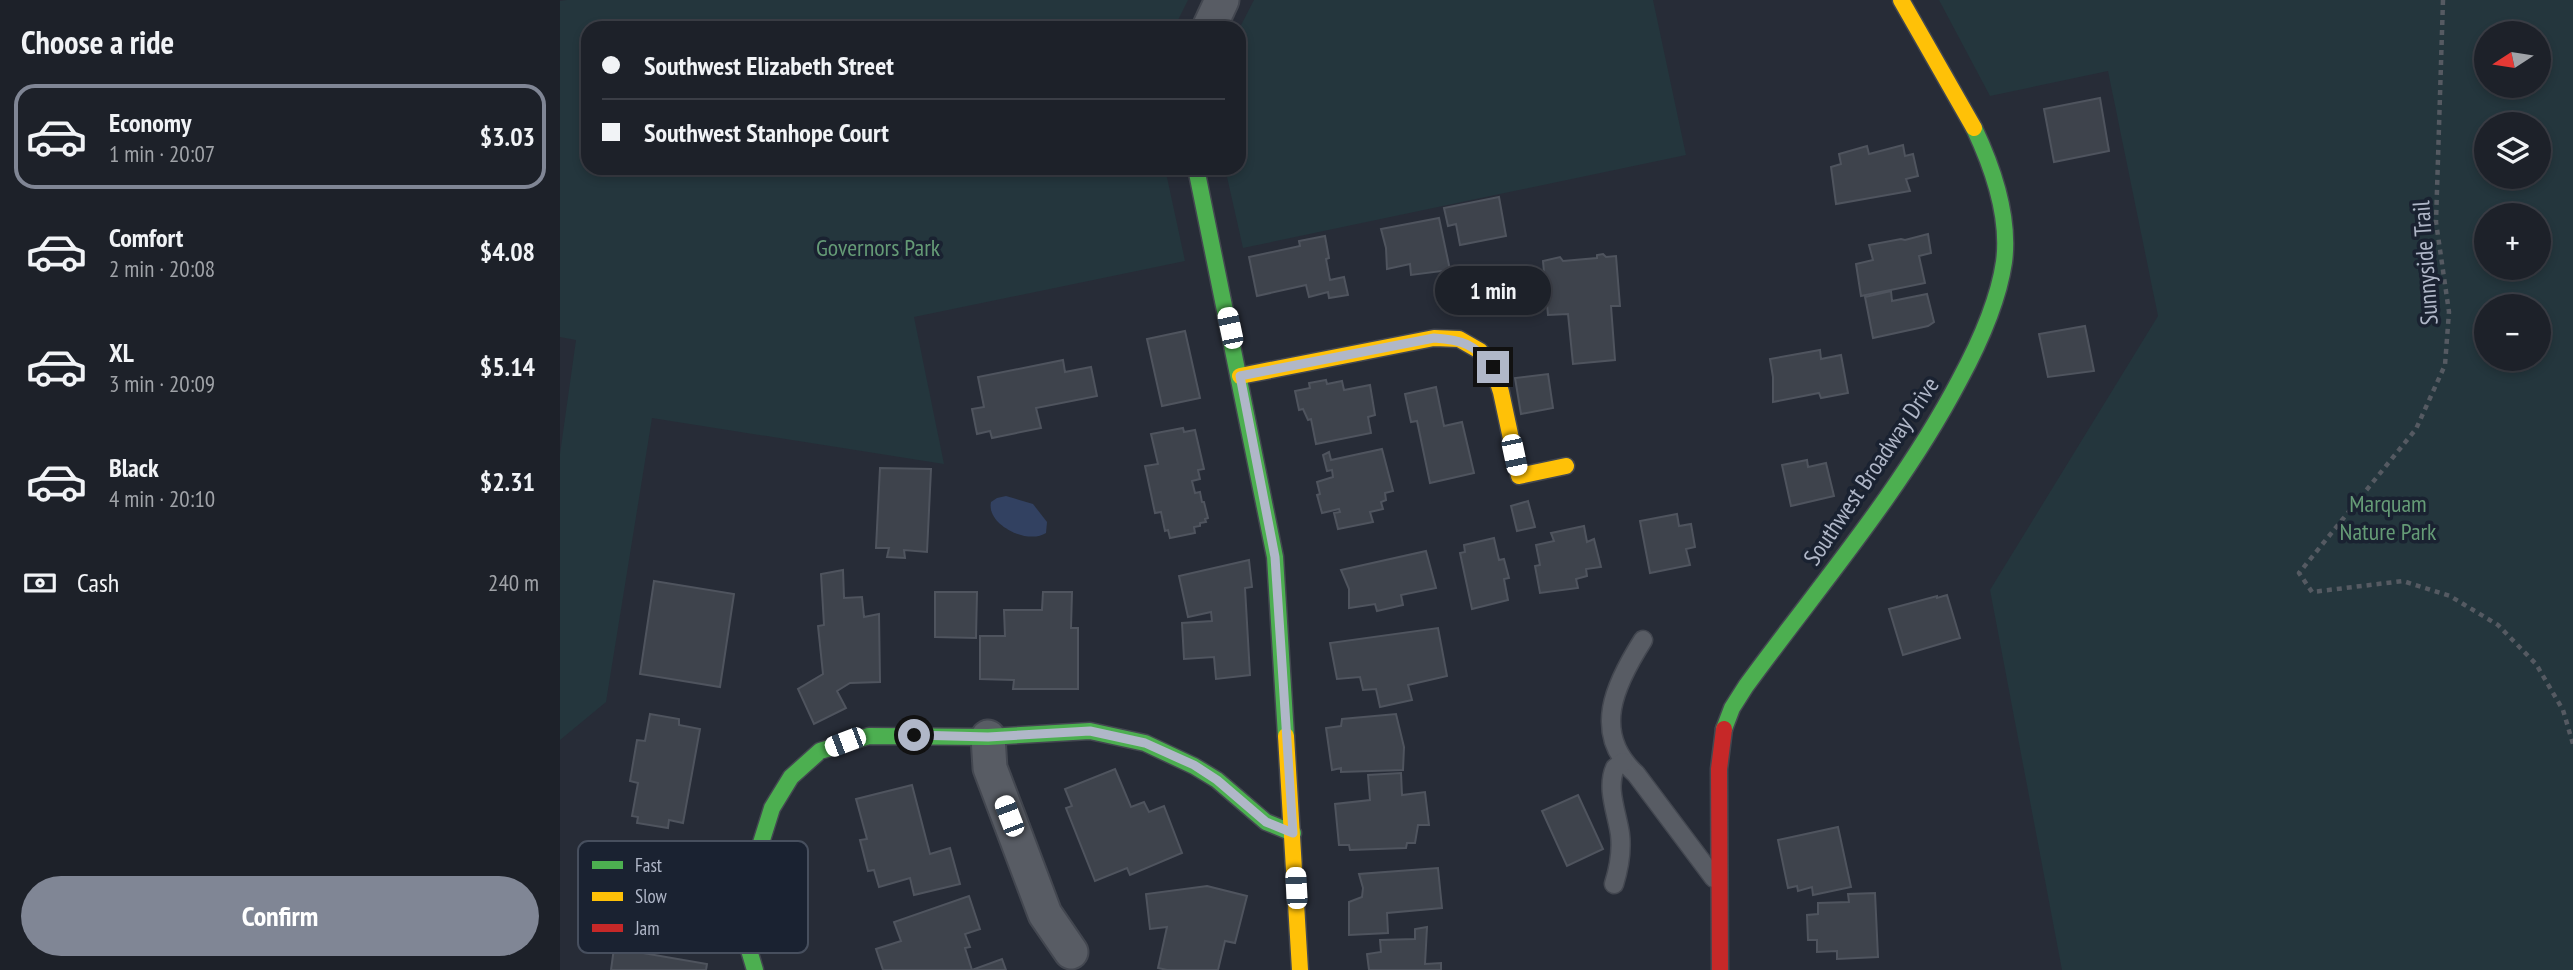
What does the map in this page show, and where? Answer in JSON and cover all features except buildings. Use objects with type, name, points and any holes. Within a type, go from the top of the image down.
[{"type":"street","points":[[1212,21],[1222,0]]},
{"type":"street","name":"Southwest Broadway Drive","points":[[1720,970],[1720,760],[1727,718],[1751,680],[1872,519],[1934,424],[1984,335],[2001,278],[2005,255],[2005,229],[2000,199],[1989,164],[1969,116],[1901,0]]},
{"type":"street","points":[[1197,175],[1275,557],[1300,970]]},
{"type":"street","points":[[1240,376],[1434,338],[1460,339],[1480,351],[1493,367],[1519,475],[1566,466]]},
{"type":"street","points":[[761,841],[772,808],[791,777],[820,751],[869,736],[988,737],[1090,731],[1145,743],[1194,765],[1217,780],[1266,822],[1293,833]]},
{"type":"street","points":[[988,737],[990,768],[1045,914],[1071,953]]},
{"type":"street","points":[[750,953],[755,970]]},
{"type":"lane","points":[[1643,640],[1619,686],[1609,731],[1623,762],[1636,774],[1720,887]]},
{"type":"lane","points":[[1614,884],[1620,867],[1621,838],[1611,782],[1615,768],[1623,762]]},
{"type":"path","name":"Sunnyside Trail","points":[[2443,0],[2436,222],[2449,312],[2445,365],[2416,429],[2299,573],[2312,592],[2403,581],[2450,596],[2498,625],[2536,664],[2563,710],[2573,744]]},
{"type":"green space","name":"Governors Park","points":[[1188,0],[1178,21],[581,21],[581,175],[1167,175],[1185,261],[914,317],[944,464],[652,418],[606,702],[560,740],[560,454],[576,340],[560,337],[560,1]]},
{"type":"green space","points":[[1254,0],[1653,0],[1686,155],[1243,248],[1227,175],[1246,175],[1246,21],[1243,21]]},
{"type":"green space","name":"Marquam Nature Park","points":[[1939,0],[2573,0],[2573,970],[2062,970],[1990,590],[2158,316],[2108,71],[1990,96]]},
{"type":"water","points":[[1006,496],[1033,504],[1047,522],[1046,533],[1038,536],[1019,535],[1001,525],[991,510],[991,502]]},
{"type":"traffic: fast","points":[[1724,729],[1732,708],[1746,686],[1912,461],[1959,381],[1987,323],[2004,262],[2005,228],[1988,159],[1974,128]]},
{"type":"traffic: fast","points":[[1197,175],[1275,557],[1286,736]]},
{"type":"traffic: fast","points":[[762,841],[772,808],[791,777],[820,751],[869,736],[988,737],[1090,731],[1145,743],[1194,766],[1217,780],[1266,822],[1293,833]]},
{"type":"traffic: fast","points":[[750,953],[755,970]]},
{"type":"traffic: slow","points":[[1901,0],[1974,128]]},
{"type":"traffic: slow","points":[[1240,376],[1434,338],[1459,339],[1480,351],[1493,367],[1519,476],[1566,466]]},
{"type":"traffic: slow","points":[[1286,736],[1300,970]]},
{"type":"traffic: jam","points":[[1720,970],[1719,769],[1724,729]]},
{"type":"route","points":[[914,735],[988,737],[1090,731],[1145,743],[1194,765],[1217,780],[1266,822],[1293,833],[1275,557],[1240,376],[1434,338],[1460,339],[1480,351],[1493,367]]}]
